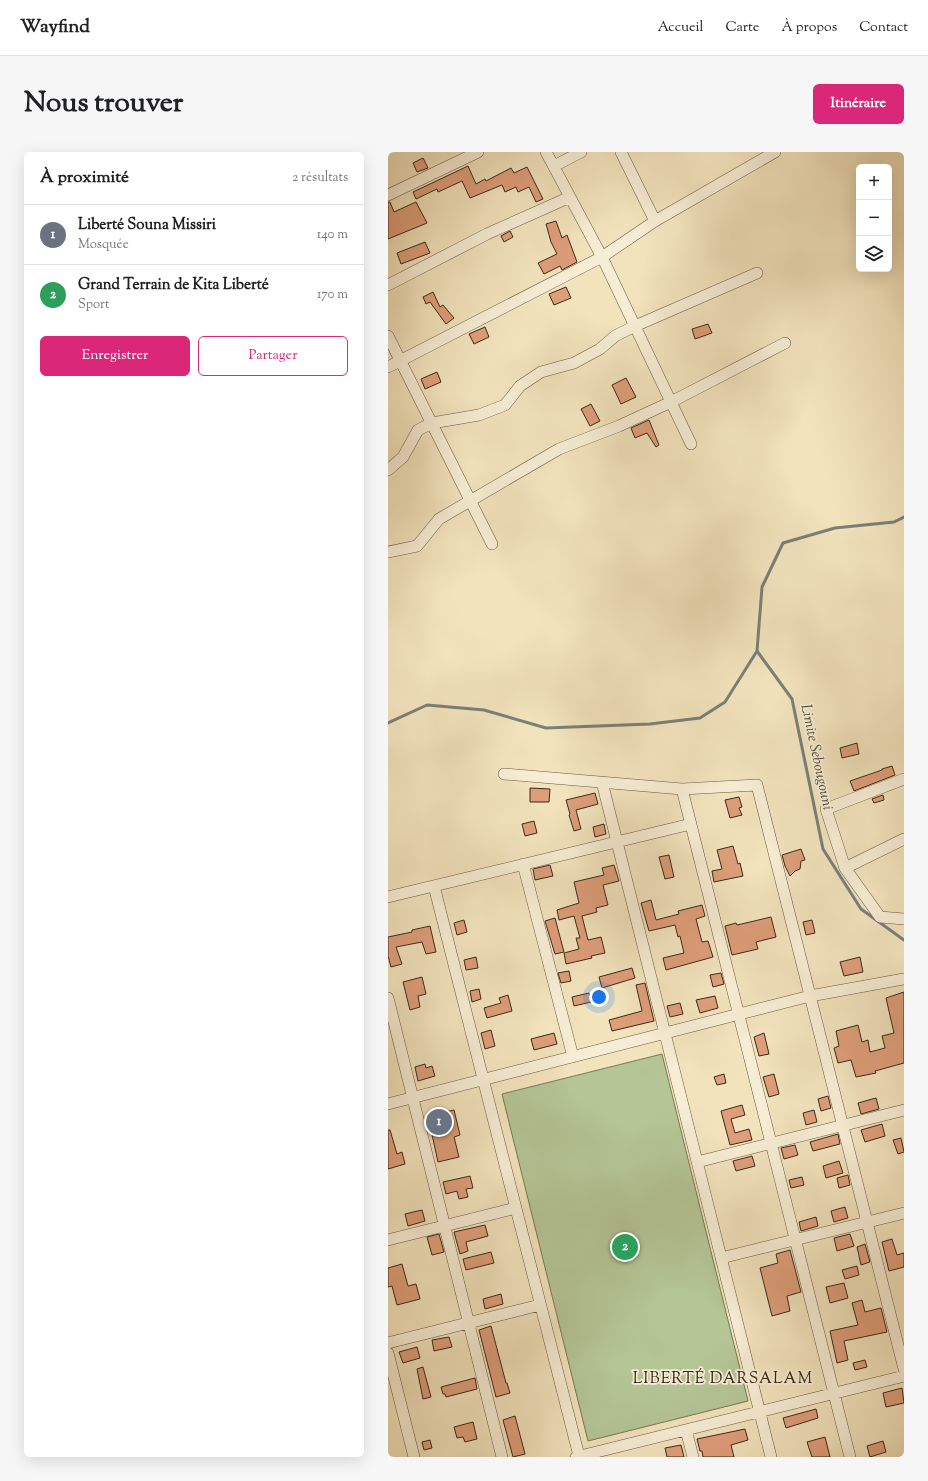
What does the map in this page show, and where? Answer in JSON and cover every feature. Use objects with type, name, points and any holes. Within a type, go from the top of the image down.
[{"type":"street","points":[[388,195],[478,152]]},
{"type":"street","points":[[546,152],[602,257],[691,444]]},
{"type":"street","points":[[554,166],[581,152]]},
{"type":"street","points":[[621,152],[655,222]]},
{"type":"street","points":[[388,367],[602,257],[655,222],[775,152]]},
{"type":"street","points":[[388,285],[487,234],[570,197]]},
{"type":"street","points":[[388,470],[403,457],[418,430],[432,423],[480,415],[505,404],[520,386],[541,372],[574,363],[600,349],[615,336],[635,326],[757,273]]},
{"type":"street","points":[[388,336],[492,544]]},
{"type":"street","points":[[388,552],[417,546],[439,519],[558,449],[619,426],[671,402],[785,342]]},
{"type":"street","points":[[504,774],[682,789],[757,785],[904,1369]]},
{"type":"street","points":[[904,779],[826,809],[845,868],[880,918],[904,919]]},
{"type":"street","points":[[602,782],[771,1457]]},
{"type":"street","points":[[682,789],[850,1457]]},
{"type":"street","points":[[388,897],[691,824]]},
{"type":"street","points":[[845,868],[904,839]]},
{"type":"street","points":[[524,864],[573,1057]]},
{"type":"street","points":[[434,886],[516,1208],[577,1457],[904,1376]]},
{"type":"street","points":[[388,1104],[810,996],[904,979]]},
{"type":"street","points":[[388,998],[502,1457]]},
{"type":"street","points":[[697,1162],[904,1110]]},
{"type":"street","points":[[388,1240],[516,1208]]},
{"type":"street","points":[[721,1258],[904,1212]]},
{"type":"street","points":[[388,1343],[540,1305]]},
{"type":"street","points":[[388,1353],[414,1457]]},
{"type":"street","points":[[686,1430],[693,1457]]},
{"type":"green space","points":[[662,1054],[748,1401],[588,1441],[502,1094]]},
{"type":"building","points":[[423,158],[428,168],[417,172],[413,163]]},
{"type":"building","points":[[468,166],[476,184],[485,179],[486,181],[511,168],[514,173],[527,167],[543,199],[536,202],[529,187],[518,192],[516,187],[505,192],[502,185],[470,198],[462,181],[438,192],[437,189],[416,199],[413,192]]},
{"type":"building","points":[[388,202],[390,202],[394,212],[416,202],[427,223],[388,239]]},
{"type":"building","points":[[556,221],[562,238],[567,235],[577,262],[562,270],[560,266],[544,274],[538,263],[557,254],[551,242],[546,224]]},
{"type":"building","points":[[510,231],[513,237],[504,242],[501,236]]},
{"type":"building","points":[[425,242],[430,253],[401,264],[397,253]]},
{"type":"building","points":[[566,287],[571,298],[554,305],[549,294]]},
{"type":"building","points":[[433,292],[440,307],[443,305],[454,318],[446,324],[430,302],[426,304],[423,297]]},
{"type":"building","points":[[708,324],[712,333],[695,339],[692,329]]},
{"type":"building","points":[[485,327],[489,337],[474,344],[469,334]]},
{"type":"building","points":[[437,372],[441,382],[425,389],[421,379]]},
{"type":"building","points":[[626,378],[636,397],[621,404],[612,385]]},
{"type":"building","points":[[591,404],[600,421],[590,426],[581,409]]},
{"type":"building","points":[[649,420],[659,445],[656,447],[647,433],[635,438],[631,428]]},
{"type":"building","points":[[857,743],[859,754],[842,758],[840,748]]},
{"type":"building","points":[[892,766],[895,775],[854,791],[850,781]]},
{"type":"building","points":[[530,788],[550,789],[549,802],[530,802]]},
{"type":"building","points":[[595,793],[598,804],[576,810],[581,829],[574,831],[566,800]]},
{"type":"building","points":[[883,795],[884,800],[874,803],[872,799]]},
{"type":"building","points":[[739,797],[742,807],[739,808],[742,815],[730,818],[725,800]]},
{"type":"building","points":[[534,821],[537,833],[525,836],[522,824]]},
{"type":"building","points":[[604,824],[606,834],[595,837],[593,827]]},
{"type":"building","points":[[733,846],[738,864],[740,863],[743,876],[714,882],[712,871],[722,869],[717,850]]},
{"type":"building","points":[[801,849],[805,860],[801,861],[800,869],[795,871],[790,876],[782,855]]},
{"type":"building","points":[[669,855],[674,877],[665,879],[659,857]]},
{"type":"building","points":[[550,865],[553,876],[535,880],[533,869]]},
{"type":"building","points":[[614,865],[619,881],[603,885],[608,905],[596,908],[597,912],[582,916],[588,940],[601,937],[605,953],[591,956],[592,958],[566,964],[564,953],[579,949],[576,938],[580,938],[574,916],[559,920],[557,910],[579,903],[574,882],[604,875],[602,868]]},
{"type":"building","points":[[651,900],[656,920],[679,914],[678,911],[702,905],[705,916],[696,919],[702,942],[708,941],[713,957],[666,970],[663,958],[684,953],[680,936],[678,937],[675,925],[649,931],[641,903]]},
{"type":"building","points":[[771,917],[776,937],[756,942],[758,949],[732,955],[725,926],[736,923],[737,925]]},
{"type":"building","points":[[555,918],[564,952],[555,954],[545,921]]},
{"type":"building","points":[[464,920],[467,932],[457,935],[454,923]]},
{"type":"building","points":[[812,920],[815,933],[806,935],[803,922]]},
{"type":"building","points":[[430,926],[436,952],[426,954],[422,942],[396,947],[402,964],[391,967],[388,956],[388,937],[412,932],[412,930]]},
{"type":"building","points":[[476,957],[478,968],[466,970],[464,960]]},
{"type":"building","points":[[860,957],[863,972],[844,976],[840,962]]},
{"type":"building","points":[[632,968],[635,978],[602,988],[599,977]]},
{"type":"building","points":[[569,971],[571,981],[561,983],[558,973]]},
{"type":"building","points":[[721,973],[724,984],[713,987],[710,975]]},
{"type":"building","points":[[422,977],[426,994],[418,996],[420,1007],[410,1010],[403,982]]},
{"type":"building","points":[[645,983],[654,1021],[612,1031],[609,1020],[642,1011],[636,985]]},
{"type":"building","points":[[479,989],[481,999],[472,1002],[470,991]]},
{"type":"building","points":[[904,992],[904,1063],[875,1071],[876,1073],[856,1077],[851,1060],[838,1063],[834,1048],[839,1046],[836,1031],[858,1025],[862,1042],[868,1040],[870,1052],[885,1048],[882,1036],[894,1033],[886,998]]},
{"type":"building","points":[[589,993],[591,1002],[574,1006],[572,997]]},
{"type":"building","points":[[508,995],[512,1011],[487,1018],[484,1008],[501,1003],[499,998]]},
{"type":"building","points":[[715,996],[718,1008],[700,1013],[696,1000]]},
{"type":"building","points":[[680,1003],[683,1014],[670,1017],[667,1006]]},
{"type":"building","points":[[491,1030],[495,1046],[485,1049],[481,1033]]},
{"type":"building","points":[[554,1033],[557,1044],[534,1050],[531,1039]]},
{"type":"building","points":[[764,1033],[769,1054],[759,1056],[754,1037]]},
{"type":"building","points":[[425,1064],[426,1068],[432,1066],[435,1076],[418,1081],[415,1067]]},
{"type":"building","points":[[724,1074],[726,1083],[717,1085],[714,1077]]},
{"type":"building","points":[[774,1074],[779,1094],[769,1097],[763,1077]]},
{"type":"building","points":[[828,1096],[831,1108],[821,1111],[818,1099]]},
{"type":"building","points":[[876,1098],[879,1109],[861,1114],[858,1103]]},
{"type":"building","points":[[742,1105],[745,1115],[731,1119],[735,1133],[749,1129],[752,1140],[730,1145],[721,1111]]},
{"type":"building","points":[[454,1110],[460,1135],[454,1137],[459,1157],[438,1162],[428,1116]]},
{"type":"building","points":[[814,1110],[817,1122],[806,1125],[803,1113]]},
{"type":"building","points":[[882,1124],[885,1136],[865,1142],[861,1130]]},
{"type":"building","points":[[388,1130],[390,1130],[397,1154],[402,1152],[405,1164],[388,1169]]},
{"type":"building","points":[[838,1134],[840,1144],[813,1151],[810,1142]]},
{"type":"building","points":[[901,1138],[904,1152],[898,1154],[893,1140]]},
{"type":"building","points":[[795,1145],[798,1155],[784,1159],[781,1148]]},
{"type":"building","points":[[752,1156],[755,1166],[736,1171],[733,1161]]},
{"type":"building","points":[[839,1161],[843,1173],[826,1178],[823,1166]]},
{"type":"building","points":[[848,1175],[850,1185],[839,1188],[837,1178]]},
{"type":"building","points":[[470,1176],[473,1188],[466,1189],[468,1197],[459,1199],[457,1191],[446,1194],[443,1182]]},
{"type":"building","points":[[802,1177],[804,1185],[791,1188],[789,1180]]},
{"type":"building","points":[[845,1207],[848,1218],[834,1222],[831,1211]]},
{"type":"building","points":[[422,1210],[425,1221],[408,1226],[405,1214]]},
{"type":"building","points":[[816,1217],[818,1226],[801,1231],[799,1222]]},
{"type":"building","points":[[485,1225],[488,1236],[466,1242],[468,1251],[460,1254],[454,1232]]},
{"type":"building","points":[[439,1234],[444,1252],[432,1255],[427,1237]]},
{"type":"building","points":[[850,1234],[854,1246],[837,1251],[834,1238]]},
{"type":"building","points":[[892,1239],[897,1255],[904,1253],[904,1267],[889,1271],[882,1242]]},
{"type":"building","points":[[865,1244],[870,1262],[861,1265],[857,1247]]},
{"type":"building","points":[[790,1250],[801,1292],[787,1296],[790,1311],[772,1316],[760,1268],[778,1263],[776,1254]]},
{"type":"building","points":[[491,1252],[494,1263],[466,1270],[463,1259]]},
{"type":"building","points":[[402,1264],[408,1286],[416,1284],[420,1299],[397,1305],[392,1286],[388,1287],[388,1268]]},
{"type":"building","points":[[857,1266],[859,1275],[845,1279],[842,1270]]},
{"type":"building","points":[[844,1283],[848,1298],[830,1303],[826,1287]]},
{"type":"building","points":[[501,1294],[503,1304],[485,1309],[483,1299]]},
{"type":"building","points":[[862,1300],[865,1312],[881,1308],[887,1332],[844,1341],[848,1360],[837,1363],[830,1331],[858,1325],[852,1303]]},
{"type":"building","points":[[491,1326],[510,1393],[496,1397],[479,1330]]},
{"type":"building","points":[[449,1337],[452,1347],[434,1351],[432,1340]]},
{"type":"building","points":[[417,1347],[420,1358],[403,1363],[399,1352]]},
{"type":"building","points":[[865,1360],[867,1367],[855,1370],[853,1363]]},
{"type":"building","points":[[423,1367],[431,1397],[423,1399],[417,1369]]},
{"type":"building","points":[[475,1378],[477,1389],[446,1397],[445,1394],[443,1394],[441,1387]]},
{"type":"building","points":[[902,1388],[904,1403],[886,1407],[883,1393]]},
{"type":"building","points":[[816,1409],[818,1418],[786,1428],[783,1418]]},
{"type":"building","points":[[515,1416],[525,1454],[513,1457],[503,1420]]},
{"type":"building","points":[[473,1422],[477,1439],[465,1442],[463,1437],[457,1438],[454,1427]]},
{"type":"building","points":[[745,1429],[748,1440],[731,1445],[734,1457],[703,1457],[697,1439]]},
{"type":"building","points":[[825,1437],[830,1457],[812,1457],[807,1442]]},
{"type":"building","points":[[430,1440],[432,1448],[424,1450],[422,1442]]},
{"type":"building","points":[[883,1441],[886,1452],[870,1457],[867,1446]]},
{"type":"building","points":[[681,1445],[684,1457],[667,1457],[665,1448]]},
{"type":"waterway","name":"Limite Sebougouni","points":[[904,517],[894,522],[835,528],[783,543],[762,587],[757,651],[792,699],[823,849],[861,909],[904,940]]},
{"type":"waterway","points":[[388,723],[427,705],[484,710],[546,728],[650,724],[700,718],[725,702],[757,651]]},
{"type":"place","name":"Liberté Souna Missiri","points":[[439,1122]]},
{"type":"place","name":"Grand Terrain de Kita Liberté","points":[[625,1247]]},
{"type":"district","name":"LIBERTÉ DARSALAM","points":[[723,1379]]}]
